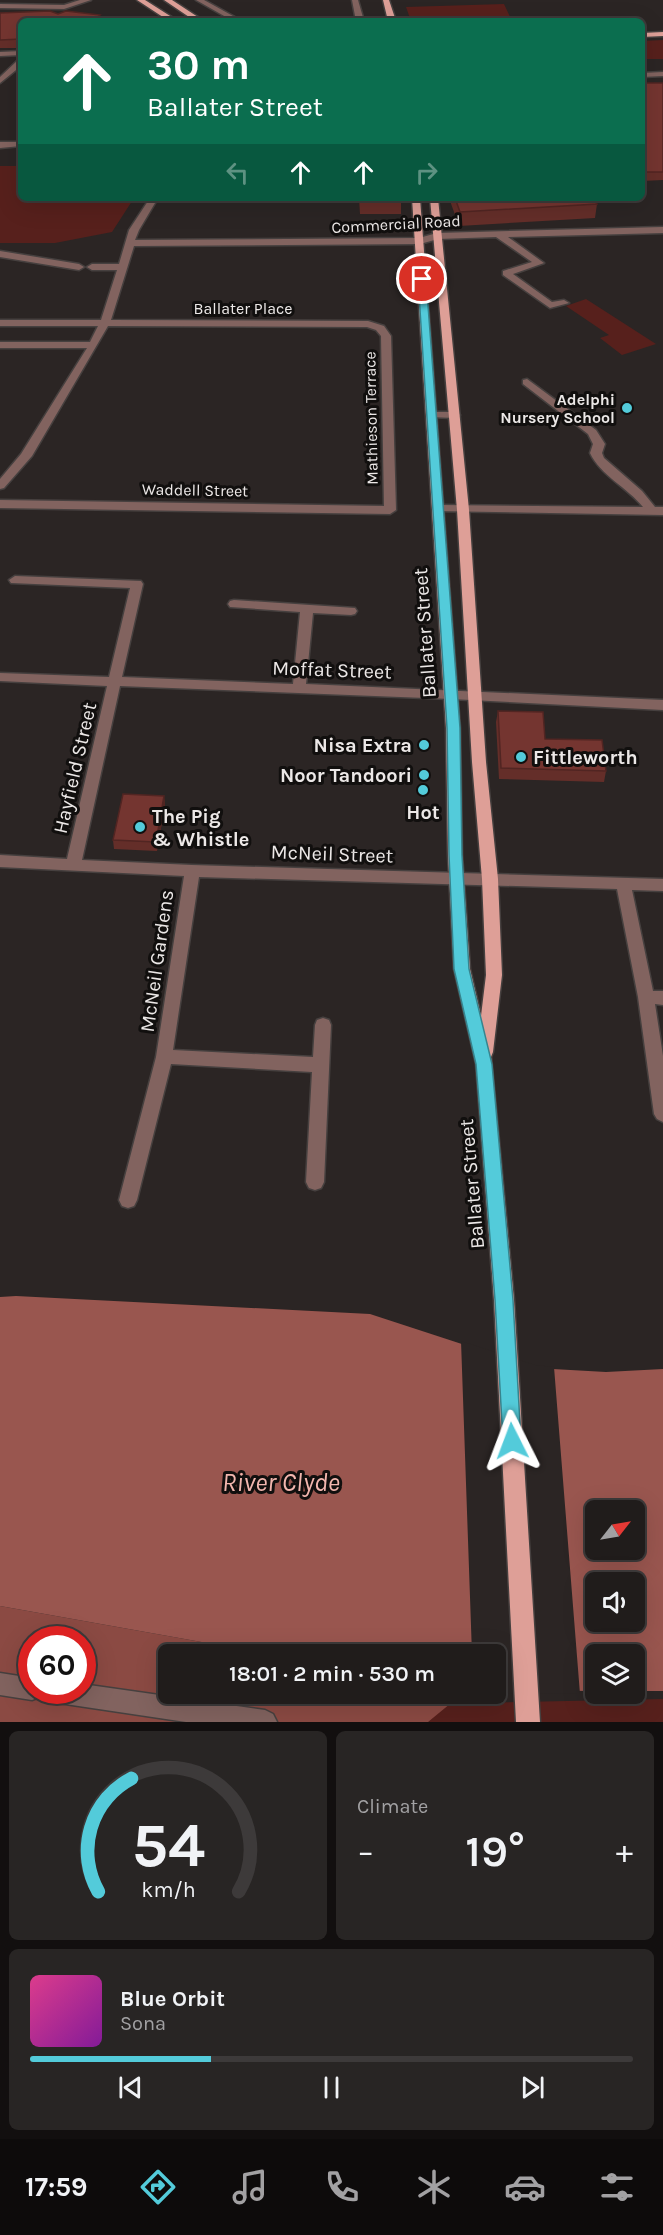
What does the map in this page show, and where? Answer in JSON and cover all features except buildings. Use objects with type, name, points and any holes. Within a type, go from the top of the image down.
[{"type":"main road","points":[[140,0],[169,18]]},
{"type":"main road","points":[[167,0],[195,18]]},
{"type":"main road","points":[[386,0],[391,18]]},
{"type":"main road","points":[[645,35],[663,34]]},
{"type":"main road","name":"Ballater Street","points":[[416,201],[440,509],[451,694],[462,969],[484,1064],[504,1300],[528,1722]]},
{"type":"main road","name":"Ballater Street","points":[[434,201],[463,510],[474,695],[490,879],[494,975],[484,1064]]},
{"type":"street","points":[[0,6],[64,7],[88,0]]},
{"type":"street","points":[[199,0],[232,18]]},
{"type":"street","points":[[355,0],[359,18]]},
{"type":"street","points":[[11,15],[52,15],[64,12],[69,15]]},
{"type":"street","points":[[0,54],[18,53]]},
{"type":"street","points":[[0,81],[18,65]]},
{"type":"street","points":[[645,75],[663,75]]},
{"type":"street","points":[[0,145],[18,144]]},
{"type":"street","points":[[0,486],[26,456],[94,345],[105,323],[134,230],[152,201]]},
{"type":"street","name":"Commercial Road","points":[[131,243],[420,241],[437,236],[663,230]]},
{"type":"street","points":[[499,235],[539,263],[506,273],[550,305],[564,303]]},
{"type":"street","points":[[0,254],[79,267]]},
{"type":"street","points":[[92,267],[124,267]]},
{"type":"street","name":"Ballater Place","points":[[0,323],[344,323],[368,324],[380,328]]},
{"type":"street","name":"Mathieson Terrace","points":[[380,328],[386,336],[390,510]]},
{"type":"street","points":[[0,345],[94,345]]},
{"type":"street","points":[[527,382],[592,432],[599,444],[596,453],[599,460],[657,511]]},
{"type":"street","points":[[432,415],[455,415]]},
{"type":"street","name":"Waddell Street","points":[[0,504],[390,510]]},
{"type":"street","points":[[440,509],[657,511]]},
{"type":"street","name":"Hayfield Street","points":[[15,580],[137,584],[73,864]]},
{"type":"street","points":[[234,604],[351,611]]},
{"type":"street","points":[[299,688],[307,609]]},
{"type":"street","name":"Moffat Street","points":[[0,677],[451,694],[663,705]]},
{"type":"street","name":"McNeil Street","points":[[0,861],[192,871],[663,885]]},
{"type":"street","name":"McNeil Gardens","points":[[128,1200],[164,1057],[192,871]]},
{"type":"street","points":[[622,884],[655,997],[663,1114]]},
{"type":"street","points":[[315,1182],[323,1025]]},
{"type":"street","name":"McNeil Gardens","points":[[164,1057],[321,1065]]},
{"type":"street","points":[[0,1684],[18,1687]]},
{"type":"street","points":[[96,1697],[265,1722]]},
{"type":"shaded area","points":[[504,4],[511,18],[410,18],[406,7]]},
{"type":"shaded area","points":[[663,40],[663,59],[645,59],[645,41]]},
{"type":"shaded area","points":[[0,166],[18,166],[18,201],[80,201],[81,203],[83,201],[132,201],[112,232],[55,243],[0,243]]},
{"type":"shaded area","points":[[586,299],[656,344],[622,355],[600,338],[609,335],[566,306]]},
{"type":"shaded area","points":[[0,1606],[213,1644],[158,1644],[158,1704],[450,1704],[428,1722],[0,1722]]},
{"type":"shaded area","points":[[0,1612],[56,1626],[18,1626],[18,1704],[96,1704],[96,1636],[158,1652],[158,1704],[506,1704],[585,1701],[585,1704],[645,1704],[645,1699],[663,1699],[663,1722],[0,1722]]},
{"type":"water","name":"River Clyde","points":[[0,1297],[370,1314],[535,1368],[606,1372],[663,1369],[663,1691],[645,1691],[645,1644],[585,1644],[585,1691],[506,1690],[506,1644],[213,1644],[0,1606]]},
{"type":"pier","points":[[461,1341],[535,1365],[554,1367],[580,1694],[506,1693],[506,1644],[472,1644]]},
{"type":"place","name":"Adelphi Nursery School","points":[[627,408]]},
{"type":"place","name":"Nisa Extra","points":[[424,745]]},
{"type":"place","name":"Fittleworth","points":[[521,757]]},
{"type":"place","name":"Noor Tandoori","points":[[424,775]]},
{"type":"place","name":"Hot","points":[[423,790]]},
{"type":"place","name":"The Pig & Whistle","points":[[140,827]]},
{"type":"route","points":[[422,279],[453,728],[455,855],[462,969],[484,1064],[504,1300],[512,1441]]}]
